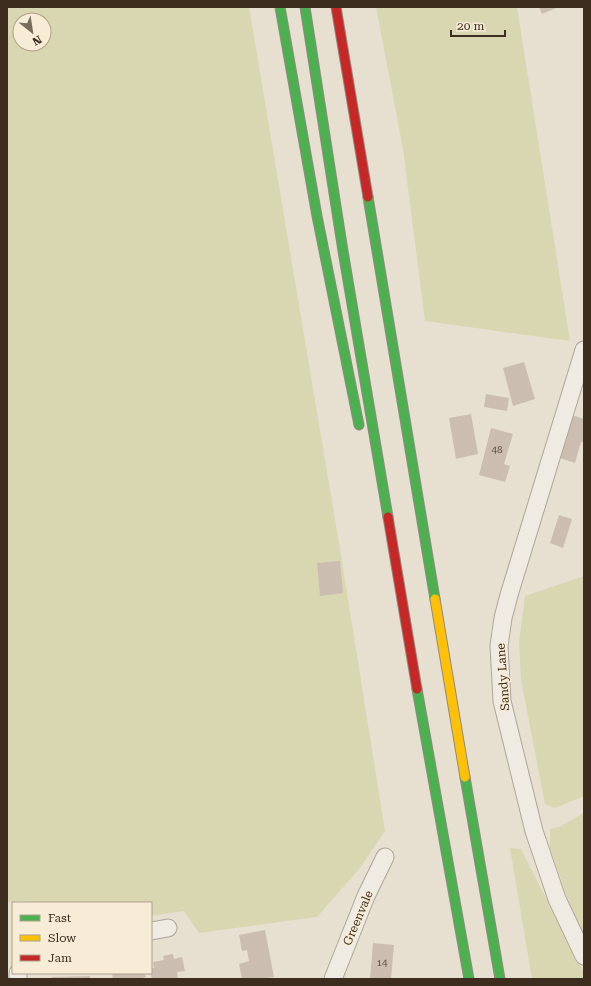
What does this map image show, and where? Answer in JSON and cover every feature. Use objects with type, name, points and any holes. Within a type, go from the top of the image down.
[{"type":"highway","points":[[280,7],[340,339],[360,431]]},
{"type":"highway","points":[[305,7],[407,627],[470,979]]},
{"type":"highway","points":[[336,7],[428,563],[500,979]]},
{"type":"highway","points":[[366,132],[379,262]]},
{"type":"highway","points":[[374,491],[407,627]]},
{"type":"street","name":"Sandy Lane","points":[[584,350],[509,595],[503,618],[499,646],[502,701],[530,819],[557,899],[584,956]]},
{"type":"street","name":"Greenvale","points":[[333,979],[366,896],[385,857]]},
{"type":"street","points":[[152,931],[168,928]]},
{"type":"green space","points":[[7,7],[249,7],[340,549],[385,831],[360,868],[317,917],[199,933],[184,911],[152,916],[152,902],[7,902]]},
{"type":"green space","points":[[376,7],[517,7],[570,341],[425,321],[403,149]]},
{"type":"green space","points":[[584,576],[584,796],[555,808],[545,804],[521,680],[519,642],[525,596]]},
{"type":"green space","points":[[584,813],[584,936],[568,900],[550,847],[550,829],[559,827]]},
{"type":"green space","points":[[510,848],[521,849],[584,973],[584,979],[532,979]]},
{"type":"building","points":[[539,7],[559,7],[542,14]]},
{"type":"building","points":[[524,362],[535,399],[513,406],[503,368]]},
{"type":"building","points":[[486,394],[509,398],[507,411],[484,407]]},
{"type":"building","points":[[471,414],[478,454],[456,459],[449,418]]},
{"type":"building","points":[[572,415],[584,419],[584,442],[581,442],[575,463],[560,458]]},
{"type":"building","points":[[491,428],[513,434],[504,464],[510,466],[505,482],[479,475]]},
{"type":"building","points":[[559,515],[572,519],[563,548],[550,543]]},
{"type":"building","points":[[340,561],[343,593],[320,596],[317,563]]},
{"type":"building","points":[[265,930],[274,977],[262,979],[242,979],[239,964],[249,961],[247,950],[242,951],[239,935]]},
{"type":"building","points":[[373,943],[394,945],[391,979],[370,979]]},
{"type":"building","points":[[173,954],[174,959],[182,957],[185,971],[177,972],[178,979],[152,979],[150,974],[152,974],[152,968],[154,968],[153,962],[164,960],[163,956]]},
{"type":"building","points":[[112,974],[145,974],[146,977],[139,979],[113,979]]},
{"type":"building","points":[[90,976],[90,979],[52,979],[52,977]]},
{"type":"traffic: fast","points":[[280,7],[317,216],[359,425]]},
{"type":"traffic: fast","points":[[305,7],[343,251],[388,517]]},
{"type":"traffic: fast","points":[[368,197],[435,599]]},
{"type":"traffic: fast","points":[[417,689],[469,979]]},
{"type":"traffic: fast","points":[[465,777],[500,979]]},
{"type":"traffic: slow","points":[[435,599],[465,777]]},
{"type":"traffic: jam","points":[[336,7],[368,197]]},
{"type":"traffic: jam","points":[[388,517],[417,689]]}]
